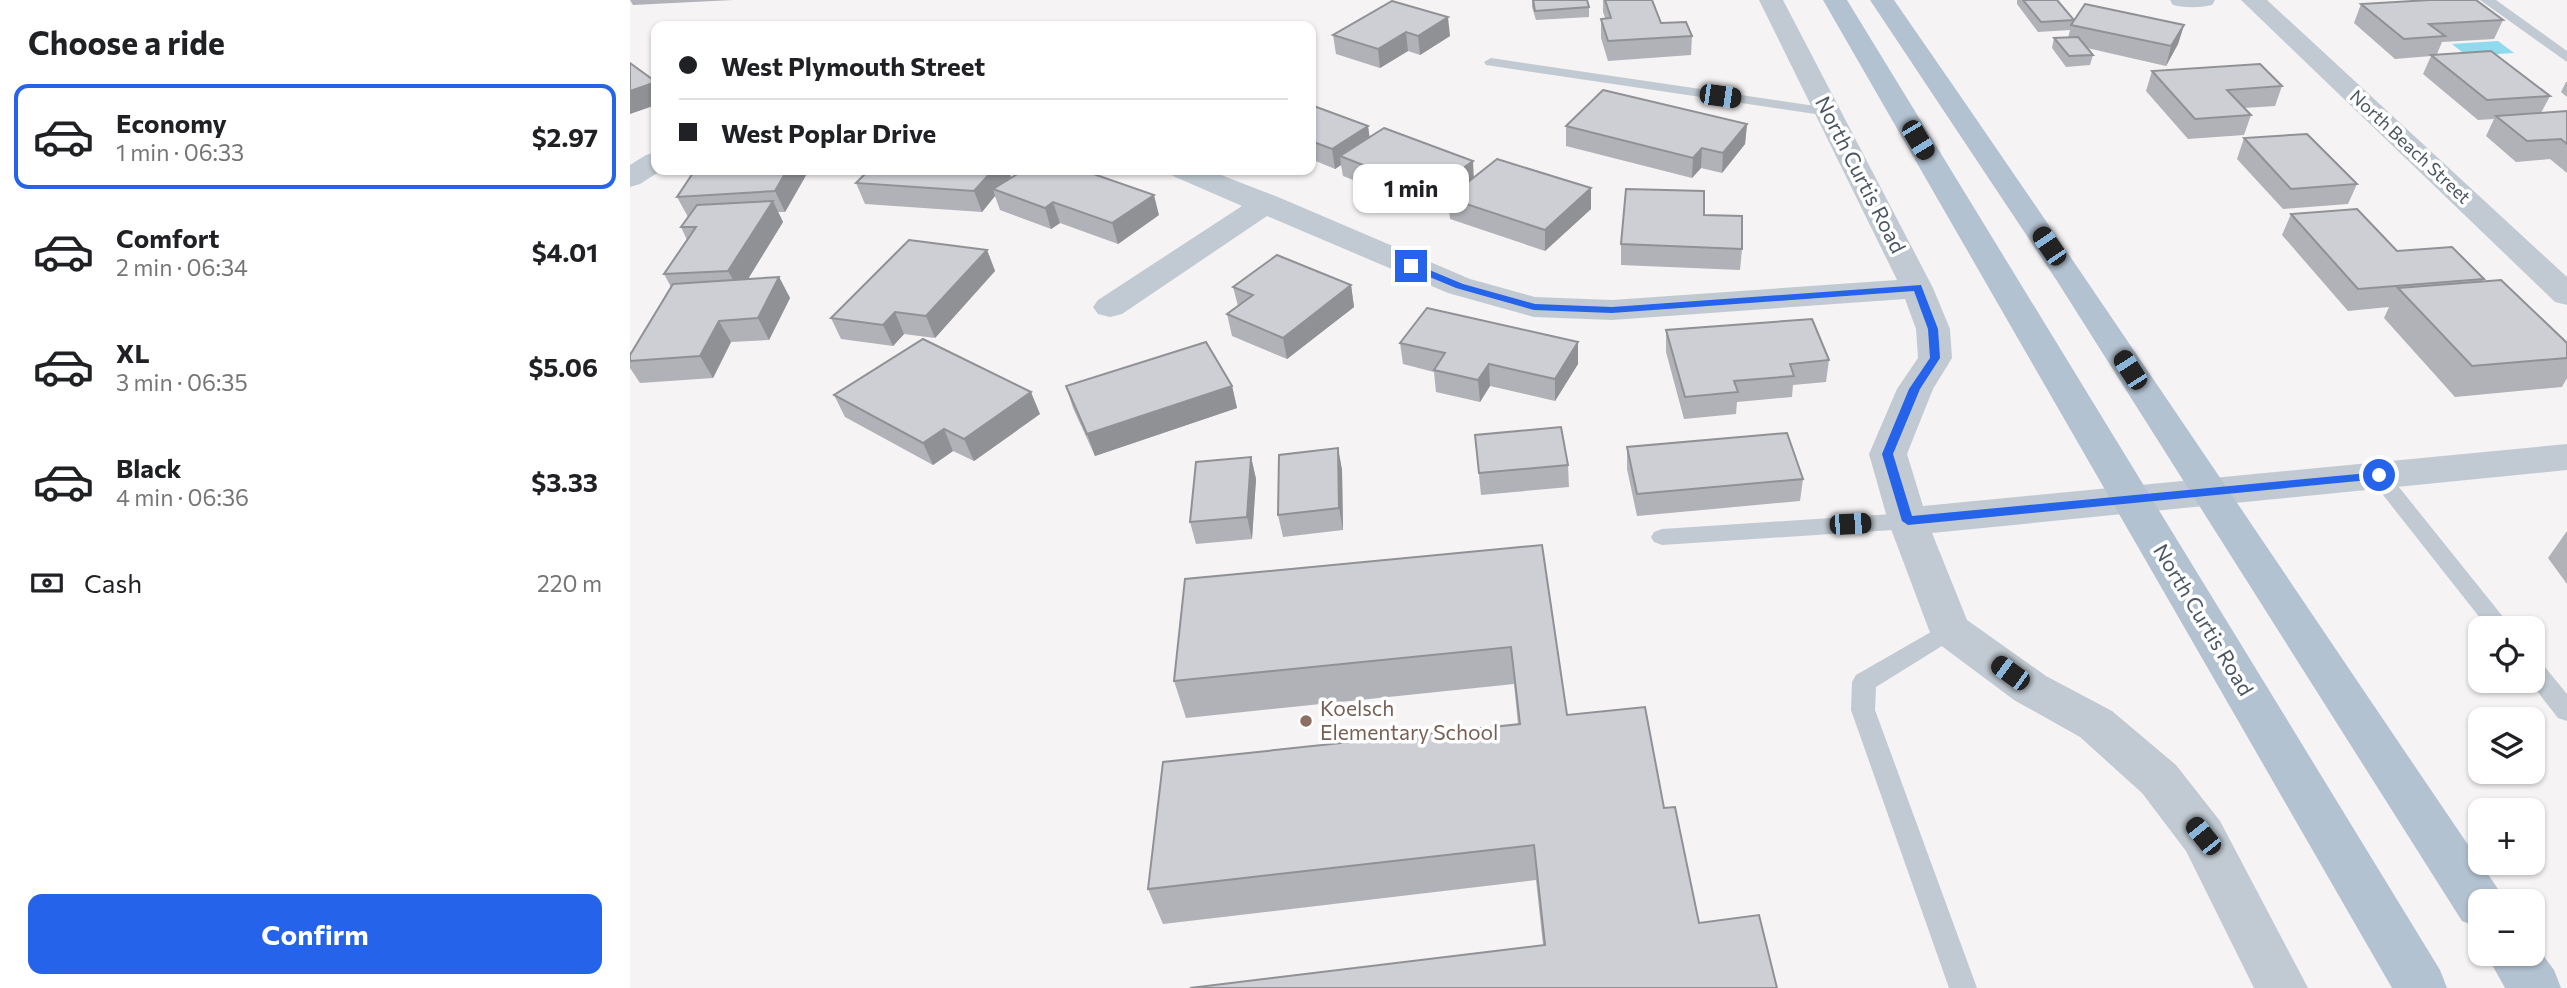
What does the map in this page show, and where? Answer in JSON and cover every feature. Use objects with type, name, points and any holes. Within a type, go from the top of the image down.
[{"type":"main road","name":"North Curtis Road","points":[[1835,0],[2421,988]]},
{"type":"main road","points":[[1882,0],[2073,281],[2208,492],[2469,889]]},
{"type":"main road","points":[[2520,966],[2535,988]]},
{"type":"street","name":"North Curtis Road","points":[[1771,0],[1917,288],[1933,329],[1935,358],[1914,389],[1888,454],[1908,521],[1950,629]]},
{"type":"street","points":[[2182,0],[2203,0]]},
{"type":"street","name":"North Beach Street","points":[[2253,0],[2567,295]]},
{"type":"street","points":[[630,178],[651,164]]},
{"type":"street","points":[[1195,175],[1460,286],[1534,307],[1612,310],[1917,288]]},
{"type":"street","points":[[1110,307],[1267,204]]},
{"type":"street","points":[[1908,521],[2567,457]]},
{"type":"street","points":[[1950,629],[2031,688],[2096,724],[2158,779],[2203,836],[2282,988]]},
{"type":"lane","points":[[2487,0],[2567,58]]},
{"type":"lane","points":[[1491,62],[1829,112]]},
{"type":"lane","points":[[2379,475],[2491,616]]},
{"type":"lane","points":[[1662,537],[1908,521]]},
{"type":"lane","points":[[1950,629],[1864,682],[1863,710],[1963,988]]},
{"type":"lane","points":[[2545,684],[2567,711]]},
{"type":"water","points":[[2498,41],[2514,53],[2467,56],[2452,44]]},
{"type":"building","points":[[1533,0],[1587,0],[1589,7],[1535,11]]},
{"type":"building","points":[[1605,0],[1652,0],[1661,23],[1686,22],[1692,36],[1608,41],[1601,19],[1611,18]]},
{"type":"building","points":[[2023,0],[2057,0],[2074,20],[2041,22]]},
{"type":"building","points":[[2476,0],[2503,20],[2429,24],[2445,36],[2404,39],[2361,4]]},
{"type":"building","points":[[1392,1],[1448,17],[1418,36],[1406,32],[1378,49],[1333,35]]},
{"type":"building","points":[[2085,4],[2184,25],[2171,46],[2071,25]]},
{"type":"building","points":[[2078,37],[2093,55],[2069,56],[2054,38]]},
{"type":"building","points":[[2491,51],[2550,96],[2487,100],[2431,55]]},
{"type":"building","points":[[630,63],[651,78],[651,84],[630,91]]},
{"type":"building","points":[[2260,64],[2282,86],[2227,90],[2251,115],[2195,119],[2152,71]]},
{"type":"building","points":[[1603,90],[1747,124],[1723,153],[1702,148],[1693,158],[1566,126]]},
{"type":"building","points":[[1316,107],[1368,126],[1332,149],[1316,143]]},
{"type":"building","points":[[2567,111],[2567,144],[2561,139],[2527,141],[2496,116]]},
{"type":"building","points":[[1384,128],[1473,161],[1430,191],[1340,156]]},
{"type":"building","points":[[2307,134],[2357,184],[2291,189],[2244,138]]},
{"type":"building","points":[[1497,159],[1591,188],[1545,230],[1448,198]]},
{"type":"building","points":[[692,175],[784,175],[775,191],[677,197]]},
{"type":"building","points":[[864,175],[988,175],[974,191],[856,183]]},
{"type":"building","points":[[1016,175],[1096,175],[1154,195],[1112,223],[1053,202],[1045,208],[993,189]]},
{"type":"building","points":[[1626,189],[1704,191],[1704,215],[1742,216],[1742,249],[1621,244]]},
{"type":"building","points":[[773,201],[728,271],[664,274],[696,227],[681,227],[697,205]]},
{"type":"building","points":[[2357,209],[2397,251],[2452,247],[2484,279],[2358,289],[2291,214]]},
{"type":"building","points":[[909,240],[987,250],[926,316],[895,312],[883,325],[831,318]]},
{"type":"building","points":[[1277,255],[1351,285],[1283,338],[1227,314],[1253,295],[1233,287]]},
{"type":"building","points":[[779,277],[758,318],[719,321],[700,356],[630,361],[630,355],[673,284]]},
{"type":"building","points":[[2501,280],[2567,343],[2567,358],[2472,366],[2398,288]]},
{"type":"building","points":[[1427,308],[1578,342],[1555,379],[1489,364],[1478,380],[1434,370],[1445,353],[1400,343]]},
{"type":"building","points":[[1812,319],[1829,360],[1790,364],[1794,376],[1734,381],[1738,392],[1685,397],[1666,330]]},
{"type":"building","points":[[923,339],[1031,392],[964,439],[944,429],[923,443],[834,395]]},
{"type":"building","points":[[1206,342],[1232,386],[1087,434],[1066,386]]},
{"type":"building","points":[[1561,427],[1568,465],[1479,473],[1475,435]]},
{"type":"building","points":[[1787,433],[1803,479],[1637,494],[1627,447]]},
{"type":"building","points":[[1338,448],[1339,508],[1278,515],[1279,455]]},
{"type":"building","points":[[1251,457],[1247,517],[1190,522],[1196,462]]},
{"type":"building","points":[[1542,545],[1567,715],[1645,707],[1664,808],[1675,807],[1699,923],[1759,915],[1777,988],[1190,988],[1545,945],[1534,845],[1148,889],[1163,762],[1520,724],[1511,647],[1174,681],[1185,579]]},
{"type":"place","name":"Koelsch Elementary School","points":[[1306,721]]},
{"type":"route","points":[[1411,266],[1460,286],[1534,307],[1612,310],[1917,288],[1933,329],[1935,358],[1914,389],[1888,454],[1908,521],[2379,475]]}]
